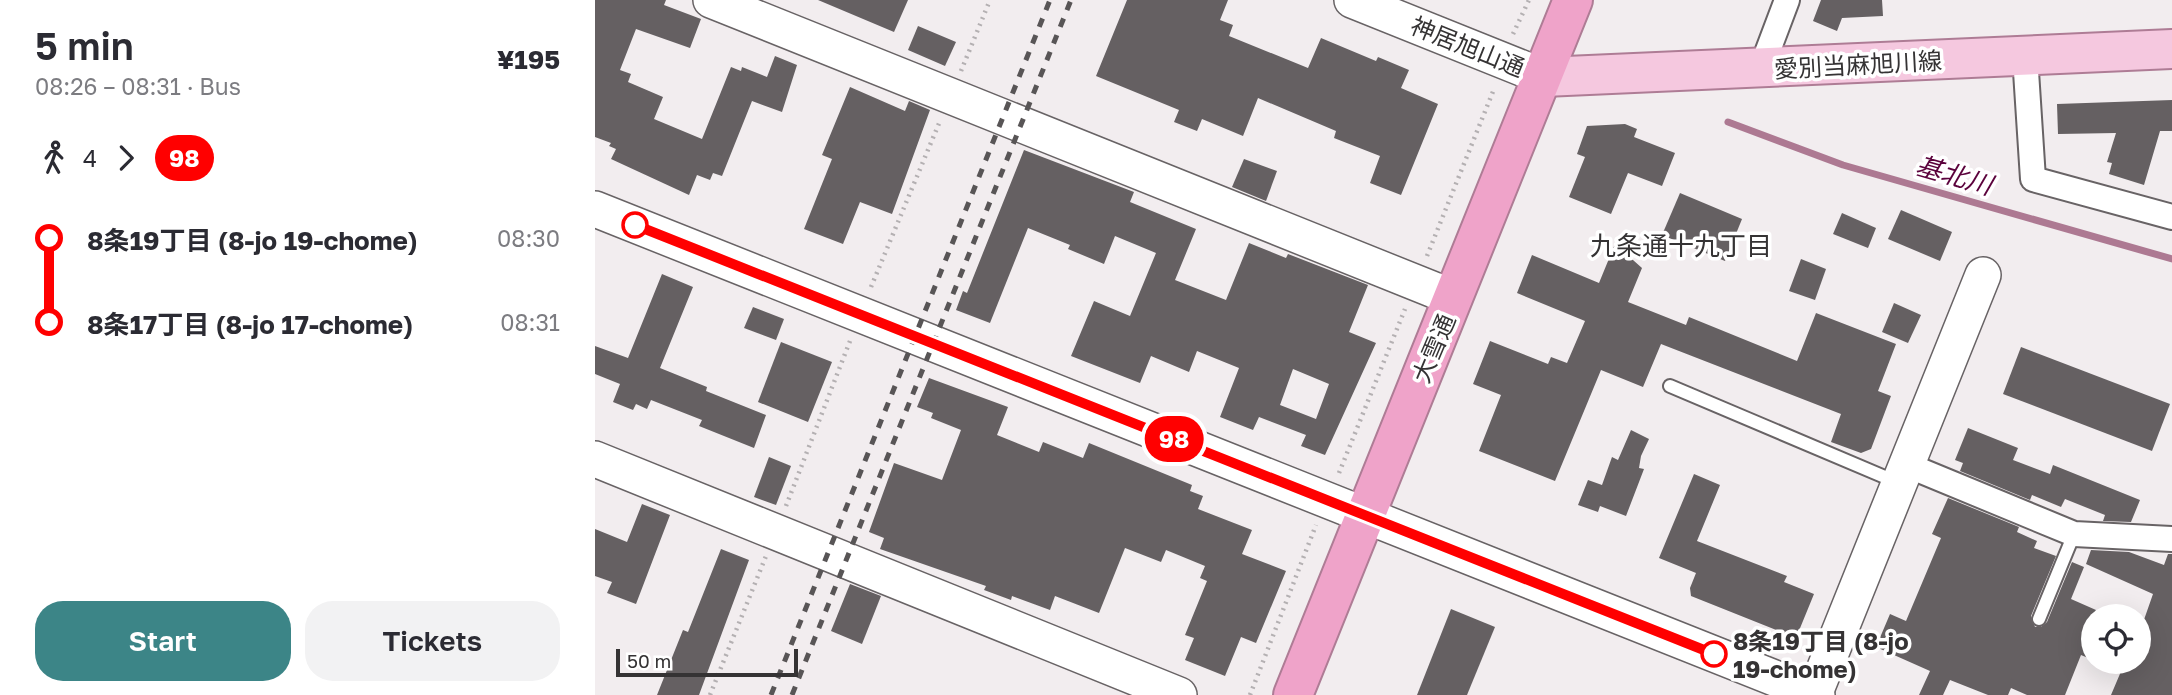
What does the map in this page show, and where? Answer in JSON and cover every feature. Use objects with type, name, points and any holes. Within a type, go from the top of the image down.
[{"type":"highway","name":"大雪通","points":[[1293,695],[1573,0]]},
{"type":"main road","name":"愛別当麻旭川線","points":[[1544,77],[2172,49]]},
{"type":"street","points":[[711,0],[1454,298]]},
{"type":"street","name":"神居旭山通","points":[[1352,0],[1544,77]]},
{"type":"street","points":[[1761,69],[1787,0]]},
{"type":"street","points":[[2025,56],[2033,179],[2172,217]]},
{"type":"street","points":[[595,209],[1815,695],[1983,275]]},
{"type":"street","points":[[595,459],[1179,695]]},
{"type":"street","points":[[1903,474],[2074,534],[2172,539]]},
{"type":"lane","points":[[1670,386],[1903,474]]},
{"type":"lane","points":[[2039,620],[2074,534]]},
{"type":"path","points":[[710,695],[860,315],[990,0]]},
{"type":"path","points":[[1250,695],[1310,547],[1324,498],[1342,468],[1505,61],[1514,31],[1529,0]]},
{"type":"building","points":[[595,0],[666,0],[664,5],[701,19],[690,48],[636,29],[620,70],[631,74],[628,82],[663,97],[654,119],[702,139],[731,67],[741,71],[742,67],[767,77],[775,56],[797,65],[782,112],[752,101],[722,176],[713,173],[710,180],[697,175],[689,195],[611,159],[616,149],[609,146],[611,143],[595,137]]},
{"type":"building","points":[[818,0],[908,0],[894,32]]},
{"type":"building","points":[[1127,0],[1228,0],[1220,20],[1233,25],[1229,36],[1308,68],[1321,38],[1376,61],[1378,57],[1409,70],[1401,88],[1438,104],[1401,195],[1370,183],[1380,156],[1334,138],[1336,131],[1258,98],[1243,136],[1202,119],[1197,131],[1174,122],[1179,110],[1096,76]]},
{"type":"building","points":[[1821,0],[1882,0],[1883,16],[1842,18],[1837,31],[1813,21]]},
{"type":"building","points":[[918,26],[956,42],[945,66],[908,50]]},
{"type":"building","points":[[850,87],[905,111],[909,101],[930,110],[892,214],[860,202],[843,244],[804,229],[832,159],[822,155]]},
{"type":"building","points":[[2172,100],[2172,131],[2160,131],[2144,185],[2109,174],[2112,163],[2107,162],[2116,133],[2058,134],[2057,104]]},
{"type":"building","points":[[1625,124],[1637,129],[1634,137],[1675,153],[1662,186],[1628,173],[1611,214],[1569,197],[1585,157],[1577,154],[1587,126]]},
{"type":"building","points":[[1024,150],[1134,192],[1130,202],[1196,229],[1175,280],[1226,300],[1249,243],[1286,258],[1288,254],[1368,285],[1349,332],[1376,343],[1325,455],[1301,446],[1306,435],[1259,417],[1253,430],[1220,417],[1239,368],[1197,351],[1189,372],[1151,356],[1140,383],[1071,356],[1094,301],[1130,316],[1156,253],[1115,236],[1104,264],[1068,249],[1070,245],[1028,228],[990,323],[956,310],[963,291],[967,293]],"holes":[[[1293,369],[1329,384],[1316,419],[1280,405]]]},
{"type":"building","points":[[1244,159],[1277,171],[1266,201],[1232,187]]},
{"type":"building","points":[[1680,193],[1742,219],[1725,261],[1662,235]]},
{"type":"building","points":[[1901,210],[1952,232],[1940,261],[1888,239]]},
{"type":"building","points":[[1842,213],[1876,228],[1868,248],[1833,234]]},
{"type":"building","points":[[1615,244],[1642,268],[1628,302],[1686,325],[1689,317],[1797,361],[1816,313],[1896,344],[1878,391],[1891,396],[1871,449],[1861,453],[1831,442],[1841,414],[1661,344],[1643,387],[1601,370],[1555,481],[1479,451],[1501,395],[1473,384],[1490,341],[1548,364],[1551,357],[1567,363],[1585,321],[1517,293],[1532,255],[1599,283]]},
{"type":"building","points":[[1801,259],[1826,269],[1815,300],[1789,291]]},
{"type":"building","points":[[662,274],[693,287],[660,368],[707,387],[706,391],[766,415],[754,448],[699,426],[702,420],[651,400],[647,409],[636,404],[633,410],[613,402],[620,384],[595,374],[595,346],[628,358]]},
{"type":"building","points":[[1894,303],[1921,315],[1908,343],[1882,332]]},
{"type":"building","points":[[753,307],[784,319],[776,340],[744,328]]},
{"type":"building","points":[[781,342],[832,362],[808,422],[758,402]]},
{"type":"building","points":[[2021,347],[2170,404],[2152,451],[2003,394]]},
{"type":"building","points":[[929,378],[1008,407],[997,435],[1039,452],[1043,442],[1083,458],[1089,443],[1192,485],[1190,491],[1203,496],[1198,509],[1252,530],[1242,554],[1286,571],[1256,643],[1241,637],[1225,676],[1185,660],[1194,638],[1185,635],[1207,581],[1200,578],[1205,566],[1166,550],[1161,562],[1125,548],[1099,613],[1055,596],[1050,610],[1012,596],[1011,600],[984,590],[986,586],[880,549],[884,538],[869,532],[894,463],[942,480],[961,430],[931,418],[933,413],[917,407]]},
{"type":"building","points":[[1968,428],[2018,448],[2013,460],[2050,474],[2053,465],[2140,500],[2131,522],[2103,521],[2105,515],[2065,499],[2061,507],[2032,495],[2030,500],[1960,471],[1963,463],[1955,460]]},
{"type":"building","points":[[1631,430],[1649,439],[1639,468],[1644,469],[1626,516],[1600,506],[1598,512],[1578,505],[1588,480],[1602,485],[1612,457],[1618,460]]},
{"type":"building","points":[[769,457],[791,466],[776,505],[754,497]]},
{"type":"building","points":[[1694,474],[1720,485],[1697,541],[1787,576],[1784,582],[1814,594],[1796,638],[1691,596],[1690,588],[1696,573],[1659,558]]},
{"type":"building","points":[[1948,498],[2019,527],[2017,532],[2037,541],[2034,548],[2056,556],[2031,616],[2035,627],[2041,627],[2047,622],[2072,562],[2084,567],[2071,599],[2082,604],[2081,655],[2065,695],[2027,695],[2011,688],[2008,695],[1988,695],[1950,680],[1943,695],[1919,695],[1930,671],[1876,647],[1890,614],[1906,621],[1941,538],[1932,534]]},
{"type":"building","points":[[642,504],[670,515],[636,604],[607,593],[612,582],[595,576],[595,529],[627,542]]},
{"type":"building","points":[[721,549],[749,560],[699,695],[657,695],[683,630],[688,632]]},
{"type":"building","points":[[2091,550],[2129,552],[2164,565],[2168,554],[2172,554],[2172,695],[2111,695],[2120,674],[2151,674],[2150,604],[2153,594],[2086,564]]},
{"type":"building","points":[[850,584],[881,596],[862,644],[831,631]]},
{"type":"building","points":[[1451,609],[1495,627],[1467,695],[1417,695]]},
{"type":"waterway","name":"基北川","points":[[1728,122],[1843,165],[2172,259]]},
{"type":"railway","points":[[771,695],[1050,0]]},
{"type":"railway","points":[[792,695],[1071,0]]},
{"type":"bus line","name":"98","points":[[635,225],[1714,654]]},
{"type":"place","name":"8条19丁目 (8-jo 19-chome)","points":[[1714,654]]},
{"type":"district","name":"九条通十九丁目","points":[[1681,245]]}]
